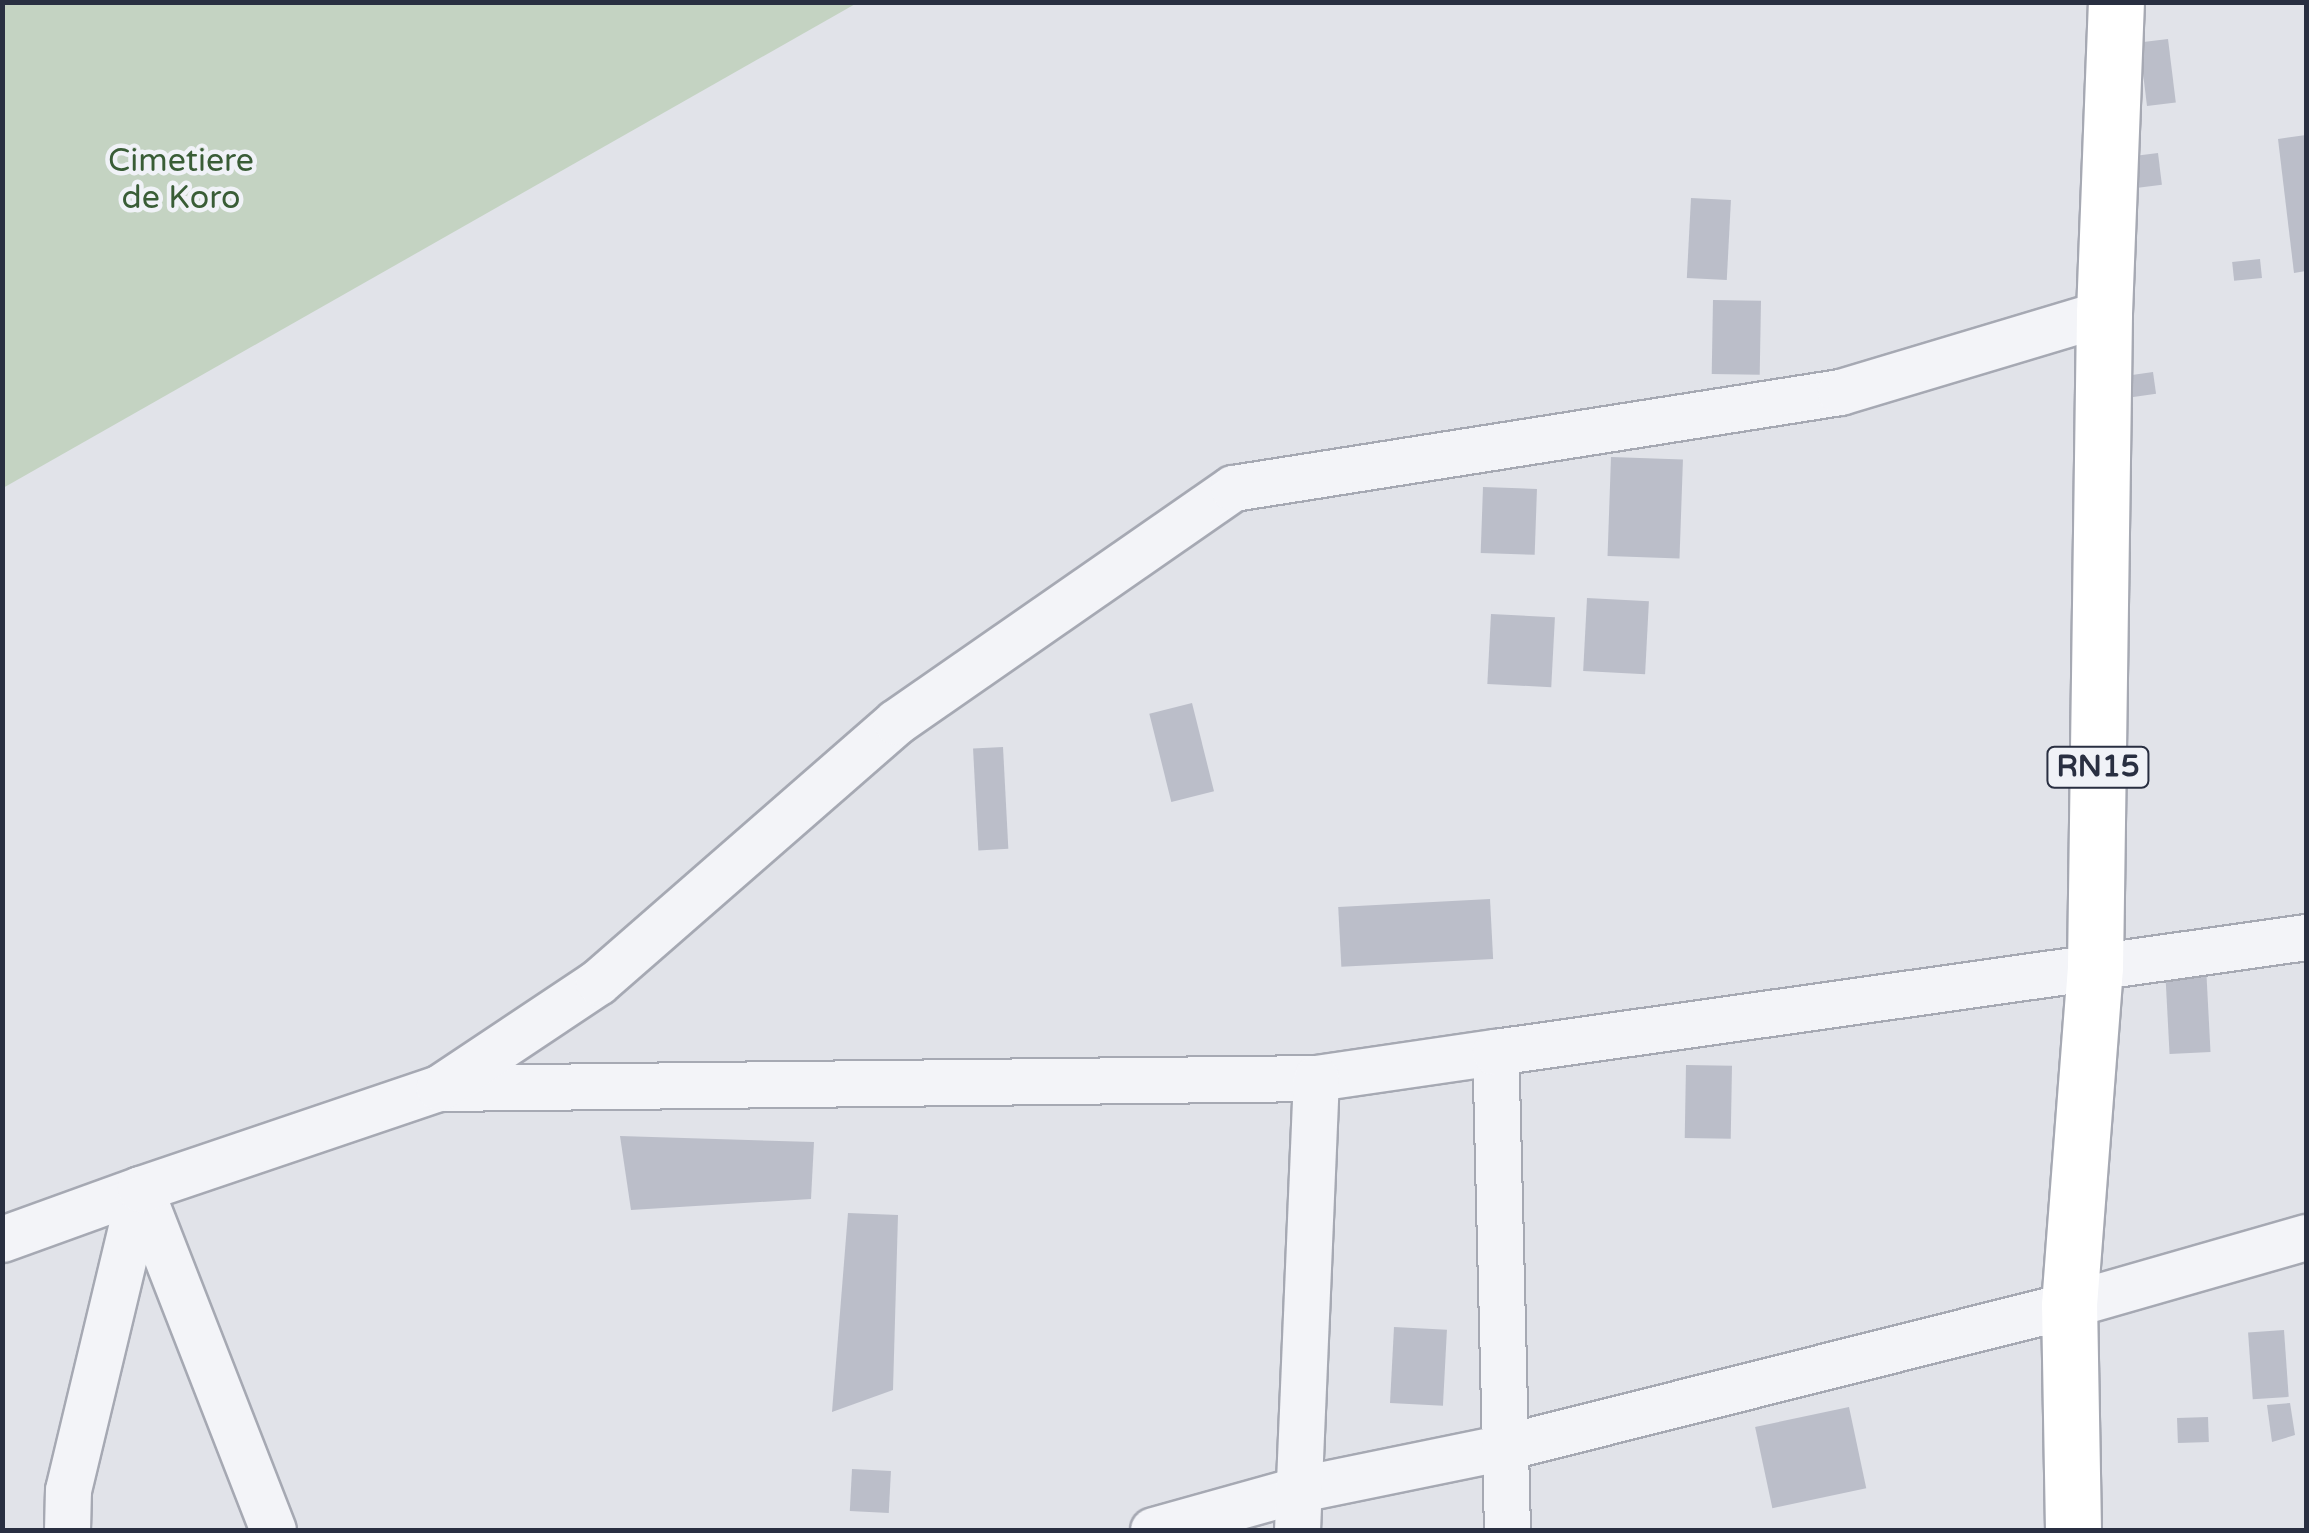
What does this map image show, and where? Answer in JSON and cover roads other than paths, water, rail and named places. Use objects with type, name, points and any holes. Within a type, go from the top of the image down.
[{"type":"main road","name":"RN15","points":[[2072,1530],[2068,1305],[2095,967],[2104,313],[2116,2]]},
{"type":"street","points":[[2,1239],[439,1088],[598,982],[896,722],[1233,488],[1840,392],[2104,313]]},
{"type":"street","points":[[439,1088],[1316,1078],[2306,937]]},
{"type":"street","points":[[1495,1052],[1507,1530]]},
{"type":"street","points":[[1299,1510],[1316,1078]]},
{"type":"street","points":[[67,1530],[68,1490],[140,1189]]},
{"type":"street","points":[[140,1189],[273,1530]]},
{"type":"street","points":[[1153,1530],[1299,1510],[1505,1447],[2068,1305],[2306,1238]]},
{"type":"park label","name":"Cimetiere de Koro","points":[[181,180]]}]
